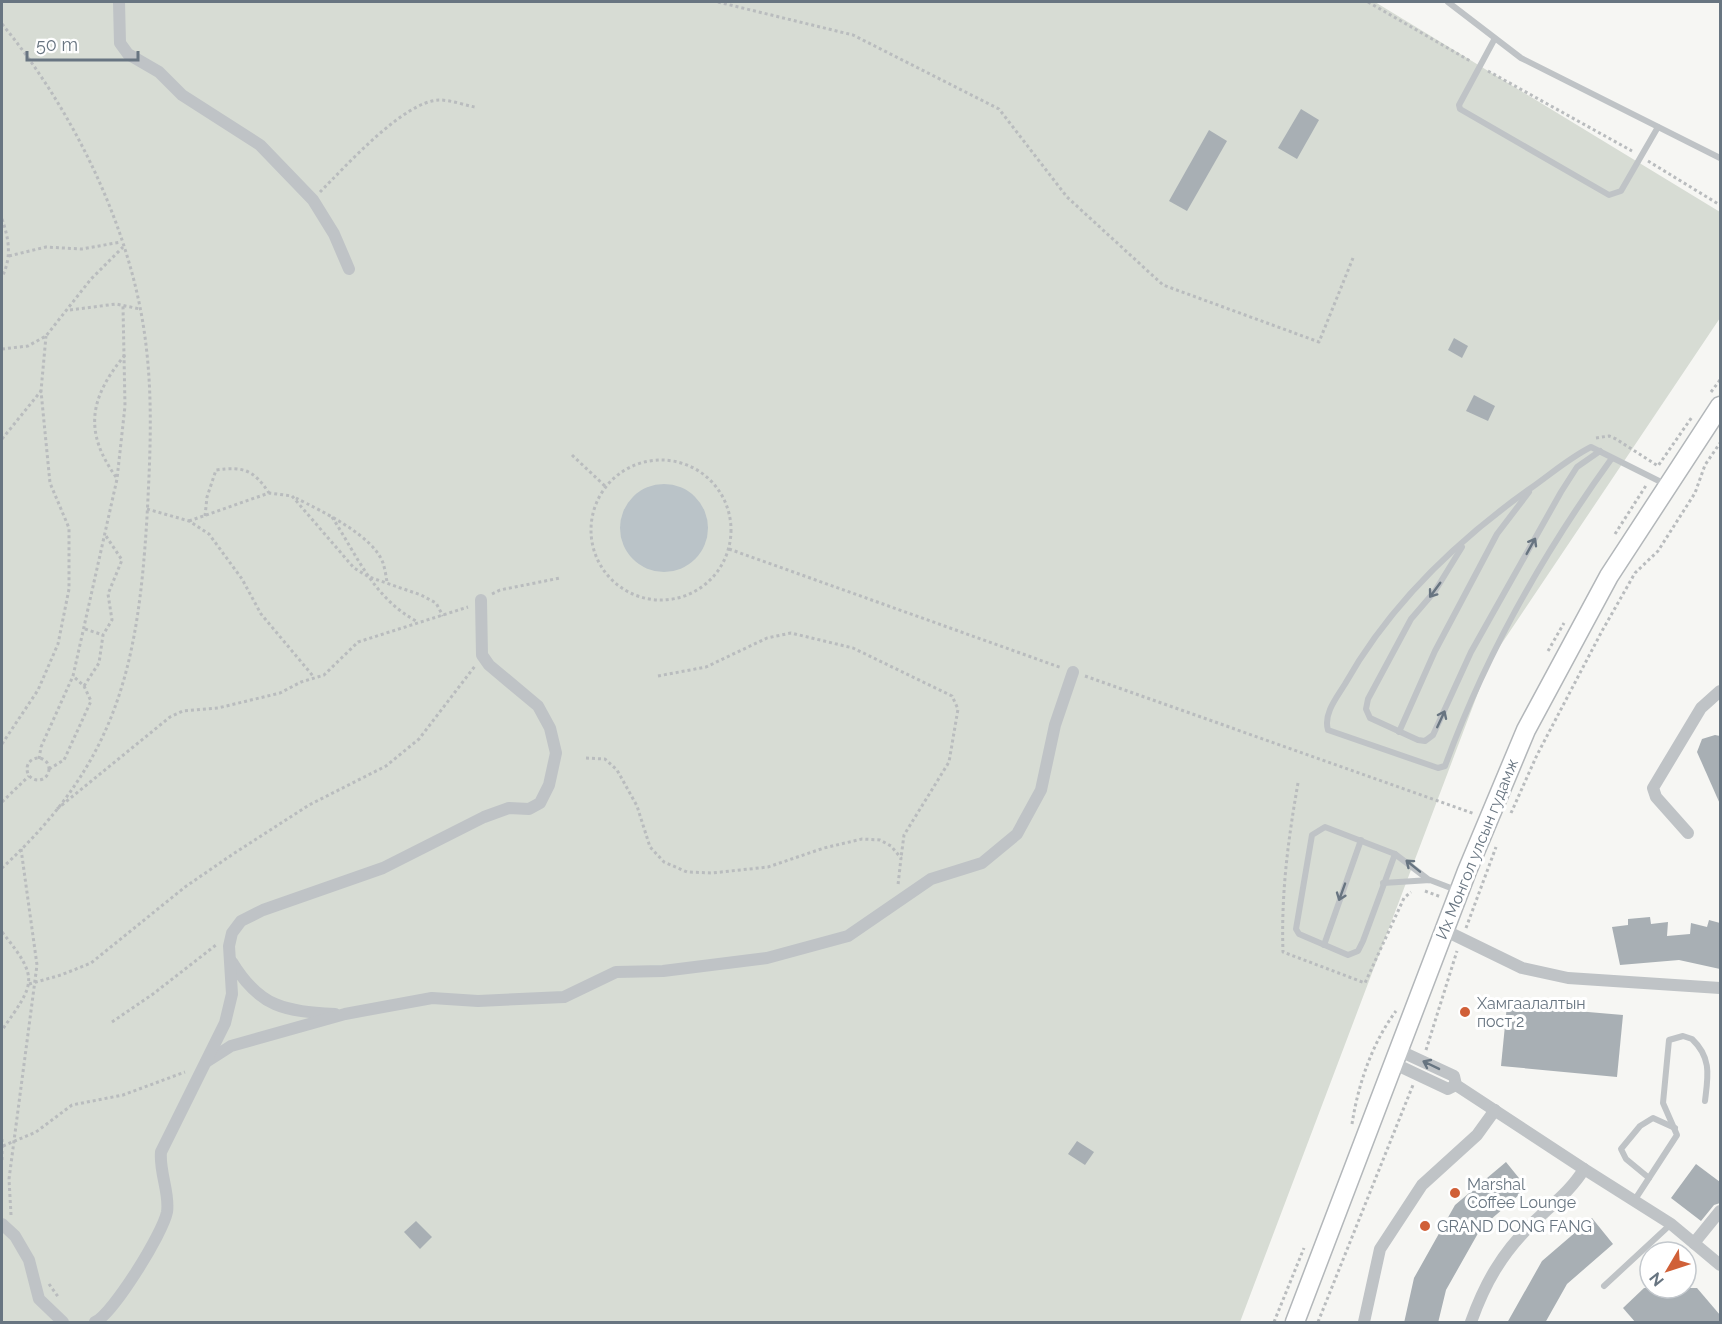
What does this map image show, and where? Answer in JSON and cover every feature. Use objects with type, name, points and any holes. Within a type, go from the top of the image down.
[{"type":"main road","name":"Их Монгол улсын гудамж","points":[[1295,1323],[1398,1057],[1444,930],[1526,730],[1609,576],[1720,406]]},
{"type":"street","points":[[119,2],[120,43],[128,54],[159,72],[182,95],[260,145],[313,200],[334,234],[350,269]]},
{"type":"street","points":[[95,1323],[115,1302],[157,1240],[167,1210],[159,1168],[161,1152],[225,1023],[230,1004],[229,946],[232,933],[241,921],[263,909],[383,868],[484,817],[509,808],[529,809],[540,803],[549,785],[556,753],[550,728],[538,706],[489,664],[482,655],[481,600]]},
{"type":"street","points":[[206,1062],[231,1046],[345,1014],[432,998],[478,1001],[564,997],[616,972],[663,971],[767,958],[848,936],[931,879],[982,863],[1017,834],[1041,790],[1054,725],[1073,672]]},
{"type":"street","points":[[1688,833],[1656,797],[1653,788],[1701,708],[1720,691]]},
{"type":"street","points":[[1444,930],[1522,968],[1568,978],[1720,988]]},
{"type":"street","points":[[231,961],[252,991],[273,1005],[291,1011],[345,1014]]},
{"type":"street","points":[[1398,1057],[1422,1061],[1454,1076],[1456,1084],[1671,1224],[1690,1240]]},
{"type":"street","points":[[1398,1057],[1417,1074],[1448,1089],[1456,1084]]},
{"type":"street","points":[[1364,1323],[1380,1249],[1422,1185],[1477,1135],[1495,1110]]},
{"type":"street","points":[[1471,1323],[1484,1286],[1503,1258],[1530,1226],[1576,1183],[1584,1169]]},
{"type":"street","points":[[1696,1240],[1720,1211]]},
{"type":"street","points":[[7,1222],[29,1260],[39,1299],[63,1323]]},
{"type":"street","points":[[1698,1246],[1720,1265]]},
{"type":"lane","points":[[1448,2],[1521,58],[1720,158]]},
{"type":"lane","points":[[1494,39],[1459,105],[1460,109],[1609,195],[1620,191],[1658,127]]},
{"type":"lane","points":[[1612,458],[1572,514],[1494,651],[1445,766],[1438,768],[1328,730],[1328,713],[1362,653],[1399,604],[1429,571],[1466,541],[1490,516],[1575,454],[1591,447],[1667,485]]},
{"type":"lane","points":[[1466,541],[1436,591],[1411,619],[1368,699],[1366,709],[1370,718],[1425,741],[1433,735],[1471,652],[1561,492],[1577,467],[1600,451]]},
{"type":"lane","points":[[1399,732],[1435,651],[1497,534],[1533,486]]},
{"type":"lane","points":[[1395,854],[1358,951],[1348,955],[1299,934],[1296,930],[1312,835],[1325,827],[1395,854],[1430,880],[1460,891]]},
{"type":"lane","points":[[1324,945],[1361,840]]},
{"type":"lane","points":[[1383,883],[1430,880]]},
{"type":"lane","points":[[1634,1201],[1677,1135],[1663,1103],[1669,1040],[1674,1037],[1692,1039],[1704,1053],[1709,1064],[1705,1101]]},
{"type":"lane","points":[[1649,1178],[1626,1159],[1621,1149],[1640,1126],[1653,1118],[1676,1129]]},
{"type":"lane","points":[[1604,1286],[1671,1224]]},
{"type":"path","points":[[718,2],[853,34],[999,109],[1066,198],[1163,285],[1319,342],[1353,258]]},
{"type":"path","points":[[1368,2],[1479,67],[1641,156],[1720,205]]},
{"type":"path","points":[[2,24],[42,77],[92,168],[122,245],[140,309],[149,381],[147,509],[139,617],[123,690],[99,746],[53,813],[2,868]]},
{"type":"path","points":[[313,200],[361,151],[411,111],[438,100],[476,107]]},
{"type":"path","points":[[2,219],[8,237],[9,256],[2,275]]},
{"type":"path","points":[[9,256],[46,247],[82,249],[122,245]]},
{"type":"path","points":[[2,349],[28,346],[46,336],[91,279],[122,245]]},
{"type":"path","points":[[68,310],[86,306],[123,306],[140,309]]},
{"type":"path","points":[[39,759],[41,747],[73,676],[117,479],[125,406],[123,306]]},
{"type":"path","points":[[2,744],[38,690],[58,644],[69,589],[69,528],[50,483],[41,391],[46,336]]},
{"type":"path","points":[[117,479],[96,443],[94,416],[99,390],[125,355]]},
{"type":"path","points":[[2,439],[41,391]]},
{"type":"path","points":[[1508,819],[1537,755],[1602,631],[1635,573],[1658,551],[1695,493],[1705,465],[1720,442]]},
{"type":"path","points":[[572,455],[606,487]]},
{"type":"path","points":[[652,460],[675,461],[697,469],[714,484],[726,504],[731,527],[729,549],[719,571],[702,587],[682,597],[659,600],[636,596],[616,584],[601,566],[592,544],[591,521],[598,499],[606,487],[611,480],[630,467],[652,460]]},
{"type":"path","points":[[205,516],[207,497],[216,470],[237,467],[259,477],[269,493]]},
{"type":"path","points":[[189,521],[269,493],[292,496],[351,529],[372,548],[383,561],[387,582]]},
{"type":"path","points":[[292,496],[354,568],[369,577],[387,582],[436,603],[443,616]]},
{"type":"path","points":[[147,509],[189,521],[209,534],[242,579],[261,614],[313,677]]},
{"type":"path","points":[[332,517],[374,588],[388,603],[418,622]]},
{"type":"path","points":[[84,686],[99,663],[103,635],[112,620],[108,594],[122,560],[106,536]]},
{"type":"path","points":[[729,549],[1479,816]]},
{"type":"path","points":[[53,813],[170,717],[183,711],[218,708],[280,693],[313,677],[324,675],[358,642],[443,616],[500,590],[560,578]]},
{"type":"path","points":[[85,628],[103,635]]},
{"type":"path","points":[[658,676],[706,667],[767,638],[791,633],[853,648],[952,696],[958,710],[949,762],[904,835],[895,904]]},
{"type":"path","points":[[29,984],[91,963],[185,887],[309,805],[386,766],[419,739],[482,655]]},
{"type":"path","points":[[49,769],[64,760],[91,701],[84,686],[73,676]]},
{"type":"path","points":[[586,758],[605,759],[617,770],[637,806],[650,847],[664,862],[687,873],[712,873],[768,867],[824,848],[862,839],[886,843],[901,858]]},
{"type":"path","points":[[39,759],[47,763],[49,769],[47,776],[41,780],[34,780],[29,776],[28,765],[32,760],[39,759]]},
{"type":"path","points":[[2,802],[29,776]]},
{"type":"path","points":[[1298,783],[1285,860],[1281,911],[1282,952],[1365,983],[1404,898],[1415,889]]},
{"type":"path","points":[[1422,1061],[1499,839]]},
{"type":"path","points":[[7,1222],[9,1179],[24,1076],[27,1027],[36,982],[36,943],[21,849]]},
{"type":"path","points":[[1421,890],[1442,898]]},
{"type":"path","points":[[2,932],[24,960],[29,984],[27,995],[2,1030]]},
{"type":"path","points":[[112,1022],[232,933]]},
{"type":"path","points":[[1351,1130],[1356,1097],[1383,1028],[1399,1007]]},
{"type":"path","points":[[3,1146],[36,1132],[72,1105],[123,1095],[206,1062]]},
{"type":"path","points":[[1318,1323],[1417,1074]]},
{"type":"path","points":[[2,1139],[2,1160]]},
{"type":"path","points":[[1274,1323],[1308,1238]]},
{"type":"path","points":[[47,1280],[61,1301]]},
{"type":"shaded area","points":[[2,2],[1375,2],[1720,212],[1720,318],[1490,661],[1240,1322],[2,1322]]},
{"type":"shaded area","points":[[664,484],[681,487],[695,497],[705,511],[708,528],[705,545],[695,559],[681,569],[664,572],[647,569],[633,559],[623,545],[620,528],[623,511],[633,497],[647,487]]},
{"type":"building","points":[[1301,109],[1319,120],[1297,159],[1278,148]]},
{"type":"building","points":[[1209,130],[1227,141],[1187,211],[1169,201]]},
{"type":"building","points":[[1454,338],[1468,346],[1462,358],[1448,350]]},
{"type":"building","points":[[1474,395],[1495,406],[1488,421],[1466,411]]},
{"type":"building","points":[[1715,735],[1720,736],[1720,804],[1697,752],[1702,739]]},
{"type":"building","points":[[1650,917],[1651,924],[1668,922],[1667,936],[1690,934],[1691,923],[1707,927],[1709,920],[1720,923],[1720,969],[1679,960],[1620,965],[1612,927],[1628,925],[1628,919]]},
{"type":"building","points":[[1507,1005],[1623,1015],[1617,1077],[1501,1066]]},
{"type":"building","points":[[1077,1141],[1094,1152],[1085,1165],[1068,1154]]},
{"type":"building","points":[[1506,1162],[1527,1188],[1481,1228],[1446,1290],[1438,1323],[1404,1323],[1414,1278],[1455,1205]]},
{"type":"building","points":[[1696,1164],[1720,1182],[1720,1203],[1714,1205],[1701,1221],[1671,1198]]},
{"type":"building","points":[[1592,1218],[1613,1244],[1567,1284],[1545,1323],[1507,1323],[1542,1261]]},
{"type":"building","points":[[416,1221],[432,1237],[420,1249],[404,1232]]},
{"type":"building","points":[[1698,1289],[1720,1315],[1720,1323],[1636,1323],[1623,1308],[1638,1294],[1638,1300],[1698,1300]]},
{"type":"place","name":"Хамгаалалтын пост 2","points":[[1465,1012]]},
{"type":"place","name":"Marshal Coffee Lounge","points":[[1455,1193]]},
{"type":"place","name":"GRAND DONG FANG","points":[[1425,1226]]}]
